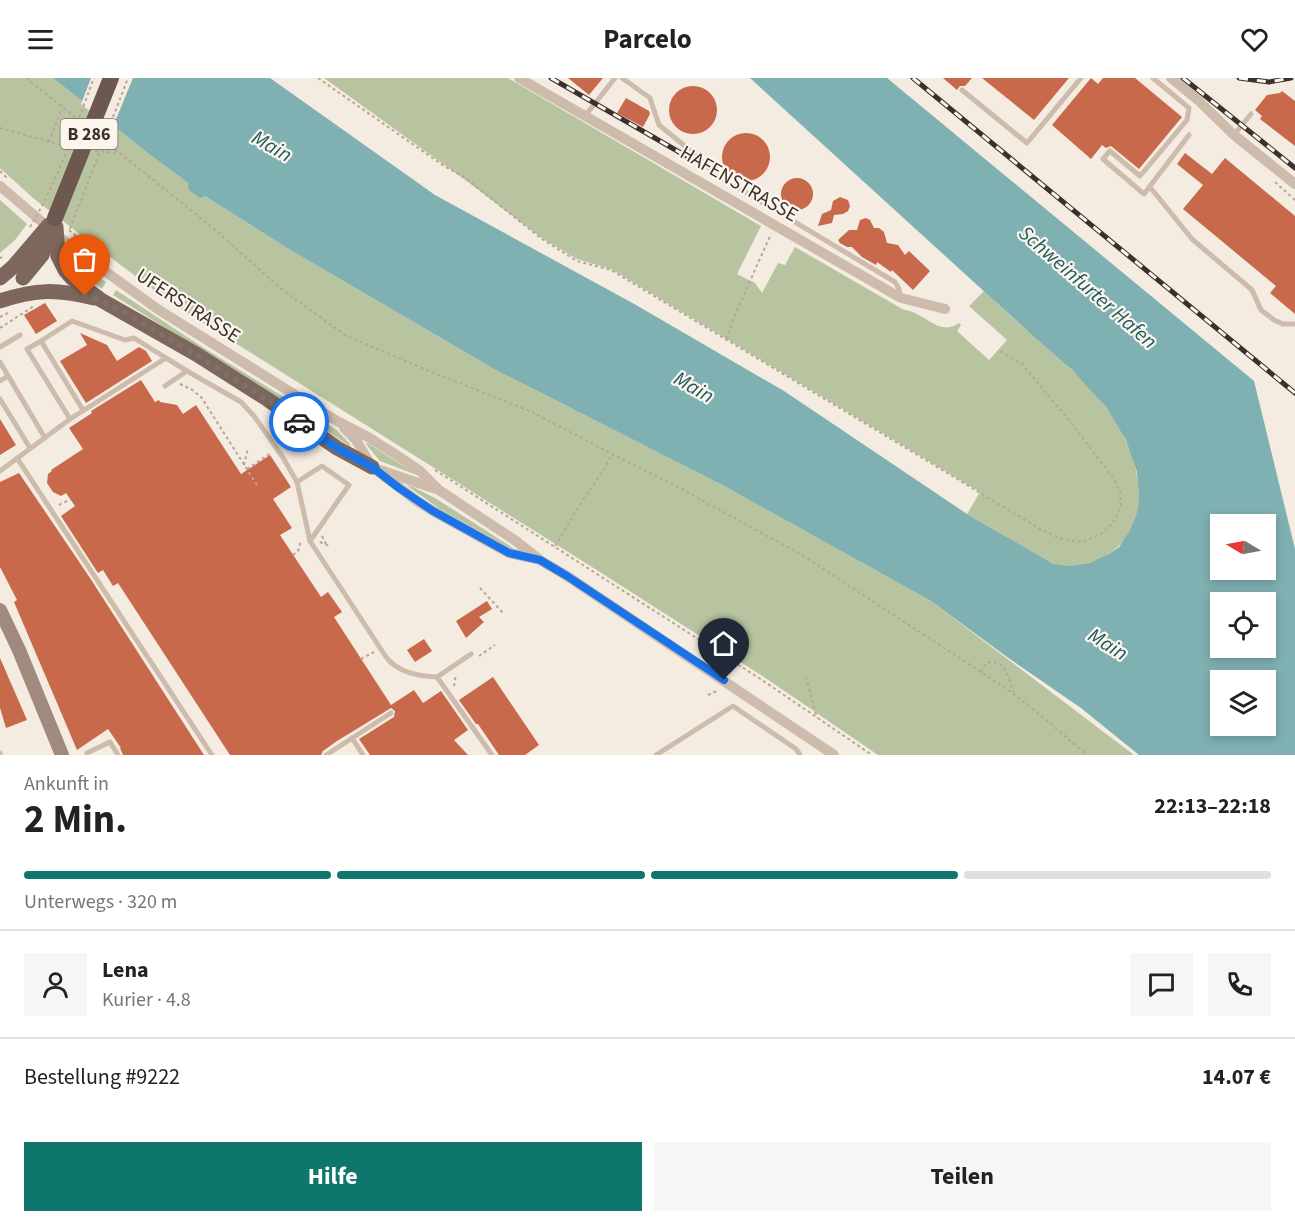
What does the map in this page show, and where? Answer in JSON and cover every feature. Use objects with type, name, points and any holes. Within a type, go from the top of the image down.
[{"type":"highway","name":"B 286","points":[[55,218],[111,78]]},
{"type":"main road","name":"B 286","points":[[0,278],[10,265],[42,255],[55,218]]},
{"type":"main road","points":[[55,218],[57,251],[61,264],[78,284],[101,300],[196,354],[267,399],[337,448],[372,467]]},
{"type":"main road","name":"B 286","points":[[0,300],[10,265]]},
{"type":"main road","points":[[0,300],[44,291],[59,291],[101,300]]},
{"type":"main road","points":[[0,609],[62,755]]},
{"type":"street","name":"HAFENSTRASSE","points":[[519,78],[775,226],[844,259],[901,298],[945,309]]},
{"type":"street","points":[[1171,78],[1234,135],[1295,184]]},
{"type":"street","name":"UFERSTRASSE","points":[[0,186],[70,246],[159,310],[337,421],[369,437],[402,458],[420,471],[439,490],[516,541],[540,560],[834,755]]},
{"type":"street","name":"UFERSTRASSE","points":[[337,421],[356,440],[372,467],[425,506],[509,553],[540,560]]},
{"type":"street","name":"UFERSTRASSE","points":[[372,467],[439,490]]},
{"type":"lane","points":[[585,116],[615,78]]},
{"type":"lane","points":[[622,78],[650,98],[659,124],[718,176],[844,259]]},
{"type":"lane","points":[[962,90],[1027,143],[1081,78]]},
{"type":"lane","points":[[1153,78],[1189,108],[1187,120],[1140,176],[1110,151],[1103,159],[1144,194],[1189,135]]},
{"type":"lane","points":[[1234,135],[1251,114]]},
{"type":"lane","points":[[1150,187],[1192,239],[1252,290],[1261,310],[1274,321],[1295,324]]},
{"type":"lane","points":[[70,419],[27,349],[72,321],[125,340],[134,338],[248,408],[282,456],[297,482],[310,541],[391,663],[405,671],[437,677],[473,656]]},
{"type":"lane","points":[[0,347],[20,335]]},
{"type":"lane","points":[[41,341],[83,410]]},
{"type":"lane","points":[[0,471],[83,410],[166,358]]},
{"type":"lane","points":[[0,362],[45,438]]},
{"type":"lane","points":[[165,386],[187,371]]},
{"type":"lane","points":[[0,381],[8,376]]},
{"type":"lane","points":[[0,399],[30,448]]},
{"type":"lane","points":[[16,458],[212,755]]},
{"type":"lane","points":[[297,482],[322,466],[349,485],[310,541]]},
{"type":"lane","points":[[437,677],[492,755]]},
{"type":"lane","points":[[656,755],[733,706],[796,749],[800,755]]},
{"type":"lane","points":[[326,755],[391,713]]},
{"type":"lane","points":[[352,738],[363,755]]},
{"type":"lane","points":[[87,753],[110,742],[118,755]]},
{"type":"path","points":[[26,78],[84,124]]},
{"type":"path","points":[[25,234],[42,207],[94,78]]},
{"type":"path","points":[[68,235],[128,78]]},
{"type":"path","points":[[318,78],[444,166],[464,177],[542,239],[577,261],[611,270],[1040,529],[1064,540],[1083,542],[1101,534],[1113,523],[1121,507],[1120,492],[1114,479],[1022,364],[998,350]]},
{"type":"path","points":[[49,142],[62,107]]},
{"type":"path","points":[[0,128],[62,145]]},
{"type":"path","points":[[98,136],[212,227],[279,288],[345,334],[429,371],[530,411],[675,485],[802,555],[1015,695],[1087,755]]},
{"type":"path","points":[[111,153],[119,153]]},
{"type":"path","points":[[726,339],[775,226]]},
{"type":"path","points":[[9,252],[10,265]]},
{"type":"path","points":[[0,328],[36,305],[44,291]]},
{"type":"path","points":[[173,380],[201,397],[257,485]]},
{"type":"path","points":[[244,465],[248,448]]},
{"type":"path","points":[[555,546],[612,454]]},
{"type":"path","points":[[59,505],[71,499]]},
{"type":"path","points":[[301,541],[300,548],[295,554],[302,551]]},
{"type":"path","points":[[320,542],[329,546]]},
{"type":"path","points":[[480,588],[503,614]]},
{"type":"path","points":[[473,656],[495,645]]},
{"type":"path","points":[[362,659],[376,650]]},
{"type":"path","points":[[981,672],[986,663],[992,661],[1000,664],[1015,695]]},
{"type":"path","points":[[806,677],[817,718]]},
{"type":"green space","points":[[0,78],[53,78],[188,183],[195,192],[287,248],[494,369],[726,487],[931,601],[1134,755],[878,755],[764,677],[170,302],[90,242],[33,198],[0,168]]},
{"type":"green space","points":[[324,78],[508,78],[761,226],[737,274],[755,283],[762,293],[778,263],[785,265],[795,247],[904,310],[911,311],[938,326],[952,327],[959,323],[961,325],[957,331],[989,360],[1007,340],[969,306],[984,291],[1080,378],[1101,401],[1118,426],[1134,462],[1138,481],[1139,500],[1136,518],[1128,534],[1116,549],[1093,562],[1064,566],[1044,560],[967,514],[980,492],[611,269],[577,259],[543,239]]},
{"type":"green space","points":[[0,200],[27,224],[15,240],[0,253]]},
{"type":"green space","points":[[69,255],[106,282],[102,289],[78,271]]},
{"type":"green space","points":[[116,290],[204,348],[337,430],[351,447],[113,295]]},
{"type":"green space","points":[[365,443],[369,444],[417,475],[380,461]]},
{"type":"green space","points":[[406,485],[435,498],[513,548],[440,509]]},
{"type":"water","points":[[53,78],[270,78],[435,195],[636,305],[784,391],[967,514],[1053,564],[1070,566],[1090,563],[1119,547],[1130,530],[1138,507],[1137,472],[1126,440],[1106,407],[1072,370],[750,78],[887,78],[1254,381],[1295,549],[1295,755],[1139,755],[1081,708],[931,601],[726,487],[494,369],[287,248],[205,196],[200,198],[189,190],[188,183]]},
{"type":"pier","points":[[91,78],[133,78],[112,129],[81,104]]},
{"type":"building","points":[[568,78],[603,78],[589,95]]},
{"type":"building","points":[[943,78],[972,78],[965,86],[960,86],[957,90]]},
{"type":"building","points":[[982,78],[1069,78],[1034,120]]},
{"type":"building","points":[[1091,78],[1098,84],[1103,78],[1135,78],[1182,117],[1139,169],[1111,146],[1106,148],[1102,145],[1091,159],[1052,125]]},
{"type":"building","points":[[688,86],[698,86],[710,93],[717,105],[717,115],[710,127],[698,134],[688,134],[673,123],[669,115],[669,105],[680,90]]},
{"type":"building","points":[[1282,91],[1295,101],[1295,146],[1260,119],[1262,116],[1255,110],[1267,95]]},
{"type":"building","points":[[626,98],[649,111],[650,114],[643,127],[617,113]]},
{"type":"building","points":[[746,133],[763,140],[770,157],[763,174],[746,181],[729,174],[722,157],[729,140]]},
{"type":"building","points":[[1185,153],[1212,174],[1225,158],[1295,216],[1295,314],[1270,293],[1276,286],[1183,209],[1203,185],[1177,164]]},
{"type":"building","points":[[797,178],[808,183],[813,194],[808,205],[797,210],[786,205],[781,194],[786,183]]},
{"type":"building","points":[[840,197],[848,200],[850,206],[848,211],[834,215],[832,223],[818,226],[822,214],[831,210],[833,201]]},
{"type":"building","points":[[866,218],[870,220],[874,228],[879,228],[884,232],[887,243],[898,245],[905,255],[909,251],[930,271],[913,290],[892,270],[891,272],[877,262],[876,265],[862,257],[852,247],[847,247],[838,240],[849,230],[857,230],[860,220]]},
{"type":"building","points":[[45,303],[57,321],[36,334],[24,315]]},
{"type":"building","points":[[80,333],[107,345],[117,361],[139,347],[146,351],[152,361],[86,403],[60,361],[87,345]]},
{"type":"building","points":[[141,380],[155,402],[159,400],[177,405],[183,414],[196,405],[241,474],[270,455],[291,487],[273,499],[292,528],[280,535],[321,597],[328,592],[342,612],[334,617],[391,705],[414,690],[423,703],[441,691],[468,730],[454,740],[468,755],[370,755],[359,739],[394,717],[395,711],[391,708],[337,741],[321,755],[230,755],[118,583],[113,586],[103,570],[98,573],[61,516],[75,506],[66,493],[61,496],[53,492],[47,483],[51,470],[83,449],[69,428],[92,413],[91,411]]},
{"type":"building","points":[[0,419],[16,445],[0,455]]},
{"type":"building","points":[[19,473],[204,755],[123,755],[108,729],[77,750],[14,602],[17,600],[0,567],[0,482]]},
{"type":"building","points":[[487,601],[492,609],[479,617],[484,622],[466,638],[456,621]]},
{"type":"building","points":[[424,639],[432,651],[415,662],[407,650]]},
{"type":"building","points":[[0,658],[27,720],[6,728],[0,708]]},
{"type":"building","points":[[493,677],[539,745],[525,755],[499,755],[459,700]]},
{"type":"railway","points":[[551,78],[686,156]]},
{"type":"railway","points":[[913,78],[1295,393]]},
{"type":"railway","points":[[1183,78],[1295,168]]},
{"type":"railway","points":[[1239,78],[1269,82],[1291,78]]},
{"type":"way so far","points":[[85,296],[101,300],[158,332],[267,399],[299,422]]},
{"type":"route","points":[[299,422],[337,448],[372,467],[433,511],[509,553],[540,560],[567,576],[724,680]]},
{"type":"water label","name":"Main","points":[[272,146]]},
{"type":"water label","name":"Schweinfurter Hafen","points":[[1088,287]]},
{"type":"water label","name":"Main","points":[[694,387]]},
{"type":"water label","name":"Main","points":[[1108,644]]}]
